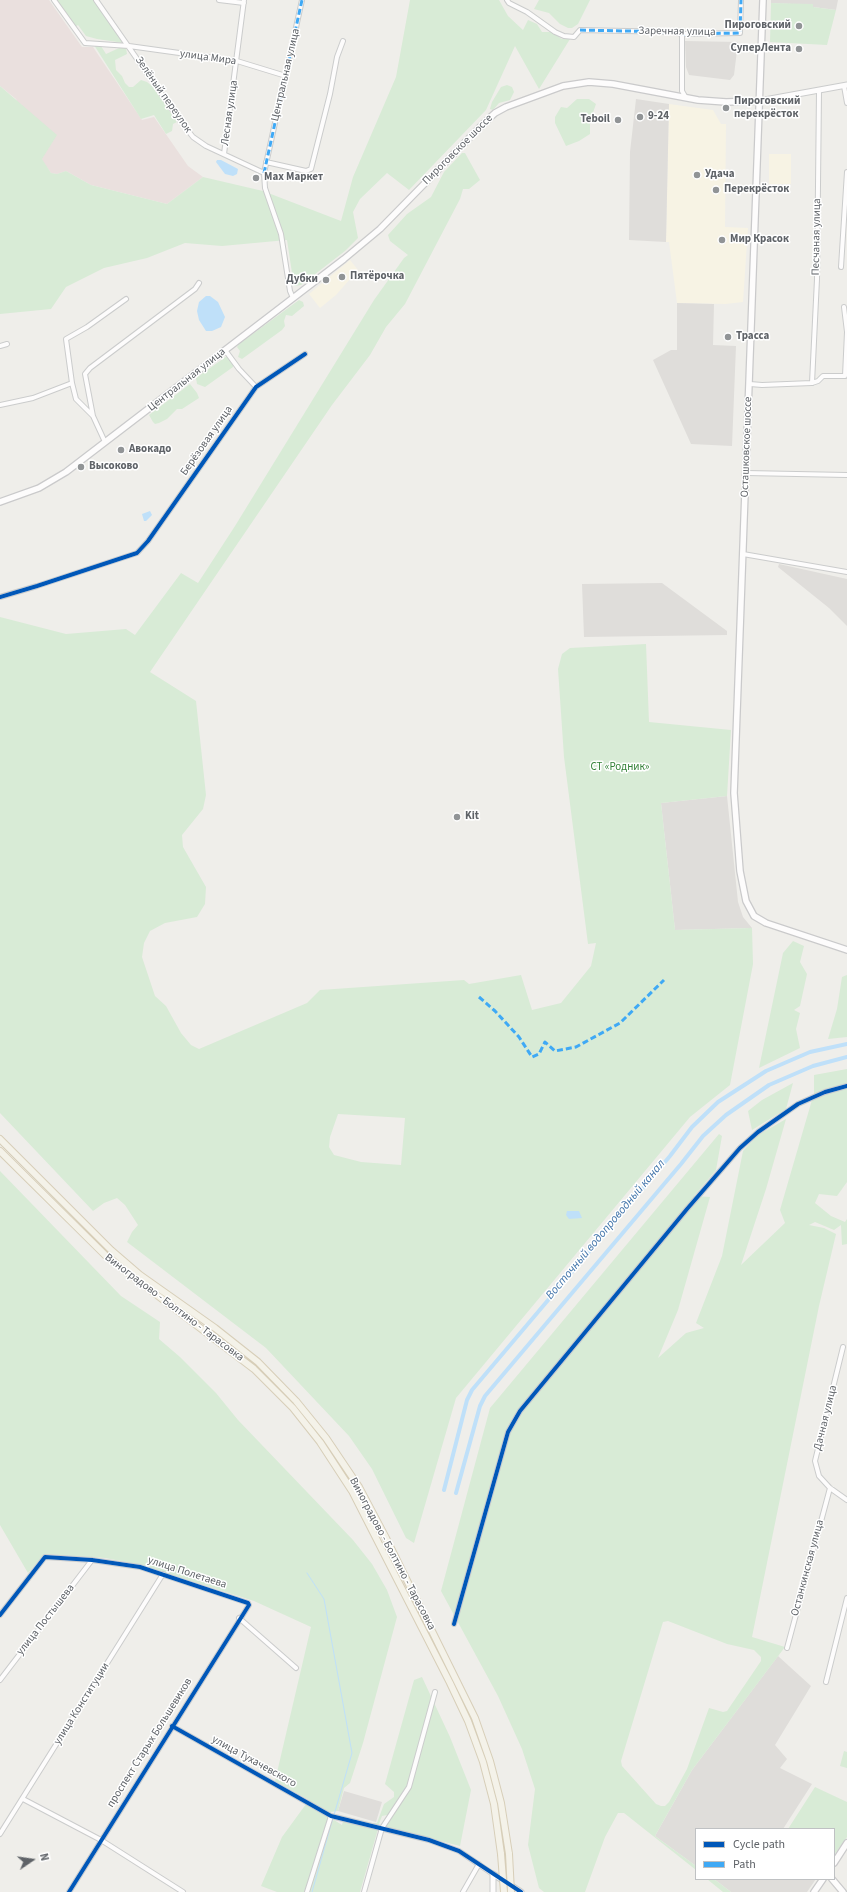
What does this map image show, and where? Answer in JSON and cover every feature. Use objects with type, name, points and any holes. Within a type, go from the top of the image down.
[{"type":"main road","name":"Осташковское шоссе","points":[[763,0],[734,793],[740,871],[746,901],[754,916],[766,923],[847,950]]},
{"type":"main road","name":"Пироговское шоссе","points":[[364,242],[482,125],[496,113],[506,107],[562,86],[589,82],[605,83],[677,97],[722,102],[759,101]]},
{"type":"main road","name":"Центральная улица","points":[[0,502],[26,494],[54,479],[106,442],[294,298],[364,242]]},
{"type":"main road","name":"Виноградово - Болтино - Тарасовка","points":[[0,1139],[111,1250],[140,1275],[215,1328],[258,1362],[296,1401],[326,1438],[359,1487],[386,1538],[475,1718],[490,1760],[501,1803],[509,1854],[511,1892]]},
{"type":"main road","name":"Виноградово - Болтино - Тарасовка","points":[[0,1151],[106,1256],[254,1369],[293,1408],[320,1442],[352,1491],[450,1682],[468,1721],[483,1762],[494,1804],[501,1854],[504,1892]]},
{"type":"main road","points":[[835,1861],[847,1843]]},
{"type":"main road","points":[[814,1892],[822,1880]]},
{"type":"main road","points":[[833,1880],[843,1892]]},
{"type":"street","name":"улица Мира","points":[[54,0],[85,43],[129,46],[237,61],[286,76]]},
{"type":"street","name":"Зелёный переулок","points":[[96,0],[191,134],[206,146],[264,172]]},
{"type":"street","points":[[219,0],[244,2]]},
{"type":"street","name":"Центральная улица","points":[[294,298],[290,291],[281,234],[265,188],[264,172],[302,0]]},
{"type":"street","name":"Заречная улица","points":[[507,0],[509,3],[527,12],[555,32],[564,36],[574,37],[580,30],[674,32],[682,34],[740,33],[741,0]]},
{"type":"street","name":"Лесная улица","points":[[224,154],[244,2]]},
{"type":"street","points":[[682,34],[682,91],[686,98]]},
{"type":"street","points":[[266,162],[306,171],[311,169],[342,41]]},
{"type":"street","points":[[759,101],[845,86],[847,103]]},
{"type":"street","points":[[677,97],[682,91]]},
{"type":"street","name":"Песчаная улица","points":[[812,383],[817,279],[819,91]]},
{"type":"street","points":[[841,267],[847,172]]},
{"type":"street","points":[[93,416],[85,374],[90,368],[195,289],[199,283]]},
{"type":"street","points":[[106,442],[93,416],[88,409],[79,404],[76,399],[72,383],[66,338],[87,327],[126,299]]},
{"type":"street","points":[[750,384],[812,383],[818,381],[823,376],[845,376],[847,332],[844,307]]},
{"type":"street","points":[[0,346],[7,344]]},
{"type":"street","points":[[226,350],[239,369],[256,388]]},
{"type":"street","name":"Берёзовая улица","points":[[0,597],[45,584],[137,553],[148,541],[256,388],[305,354]]},
{"type":"street","points":[[0,405],[33,398],[72,383]]},
{"type":"street","points":[[746,474],[847,475]]},
{"type":"street","points":[[743,554],[847,572]]},
{"type":"street","points":[[454,1624],[508,1432],[520,1411],[697,1197],[740,1148],[758,1132],[798,1104],[825,1092],[847,1086]]},
{"type":"street","name":"Дачная улица","points":[[843,1347],[815,1461],[820,1476],[830,1488],[847,1500]]},
{"type":"street","name":"Останкинская улица","points":[[787,1648],[830,1488]]},
{"type":"street","name":"улица Полетаева","points":[[0,1615],[45,1557],[92,1560],[133,1566],[163,1574],[240,1600],[248,1603],[249,1605]]},
{"type":"street","name":"улица Постышева","points":[[0,1680],[92,1560]]},
{"type":"street","name":"улица Конституции","points":[[0,1834],[163,1574]]},
{"type":"street","points":[[826,1682],[847,1598]]},
{"type":"street","name":"проспект Старых Большевиков","points":[[69,1892],[239,1618],[249,1605]]},
{"type":"street","points":[[239,1618],[296,1668]]},
{"type":"street","points":[[364,1892],[382,1828],[409,1787],[435,1692]]},
{"type":"street","name":"улица Тухачевского","points":[[172,1726],[331,1816]]},
{"type":"street","points":[[23,1799],[101,1840],[183,1892]]},
{"type":"street","points":[[307,1892],[331,1816],[429,1840],[459,1851],[521,1892]]},
{"type":"street","points":[[463,1892],[480,1864]]},
{"type":"street","points":[[493,1874],[493,1892]]},
{"type":"shaded area","points":[[0,0],[49,0],[82,47],[93,47],[142,120],[154,117],[188,166],[203,177],[167,204],[91,185],[66,171],[57,174],[51,173],[41,159],[16,99],[0,86]]},
{"type":"shaded area","points":[[771,0],[838,0],[836,10],[813,7],[813,5],[771,3]]},
{"type":"shaded area","points":[[685,41],[738,42],[734,75],[730,80],[689,75],[686,67]]},
{"type":"shaded area","points":[[636,99],[669,104],[666,242],[629,240],[630,152]]},
{"type":"shaded area","name":"Удача","points":[[669,104],[713,110],[721,124],[726,124],[725,227],[748,228],[743,302],[726,304],[677,303],[669,242],[666,242]]},
{"type":"shaded area","points":[[769,154],[791,154],[791,184],[769,184]]},
{"type":"shaded area","points":[[350,260],[358,270],[336,295],[320,308],[309,294]]},
{"type":"shaded area","points":[[677,303],[714,304],[713,345],[736,346],[732,446],[691,444],[653,360],[671,350],[677,350]]},
{"type":"shaded area","points":[[779,564],[847,579],[847,626],[829,608],[778,567]]},
{"type":"shaded area","points":[[662,583],[727,631],[727,635],[584,637],[582,584]]},
{"type":"shaded area","points":[[727,796],[738,902],[743,917],[752,928],[675,930],[661,803]]},
{"type":"shaded area","points":[[778,1656],[811,1686],[775,1745],[787,1759],[780,1768],[812,1784],[784,1828],[695,1828],[695,1865],[655,1836],[692,1770]]},
{"type":"shaded area","points":[[344,1791],[382,1802],[376,1822],[338,1811]]},
{"type":"shaded area","points":[[715,1880],[815,1880],[807,1892],[731,1892]]},
{"type":"green space","points":[[57,0],[94,0],[124,43],[86,36],[78,25],[75,27]]},
{"type":"green space","points":[[410,0],[499,0],[508,16],[523,30],[528,20],[537,24],[542,32],[551,32],[562,39],[570,39],[539,89],[515,46],[486,110],[409,190],[387,173],[360,199],[353,212],[358,238],[345,251],[301,285],[294,286],[287,240],[222,246],[185,243],[147,258],[104,268],[66,287],[51,309],[0,314],[0,86],[57,135],[42,159],[51,173],[57,174],[66,171],[91,185],[167,204],[203,177],[263,191],[341,221],[353,177],[396,77]]},
{"type":"green space","points":[[539,0],[590,0],[578,24],[572,28],[568,28],[560,24],[549,13],[534,9]]},
{"type":"green space","name":"Пироговский","points":[[771,3],[813,4],[813,7],[836,10],[827,45],[770,42]]},
{"type":"green space","points":[[94,45],[101,46],[106,54],[119,48],[126,48],[127,54],[115,60],[116,70],[129,87],[133,87],[141,80],[147,82],[153,87],[177,122],[173,124],[172,131],[166,134],[154,115],[141,119]]},
{"type":"green space","points":[[507,85],[512,87],[514,92],[510,100],[499,103],[493,110],[490,109],[492,102],[501,87]]},
{"type":"green space","points":[[577,99],[589,99],[596,104],[590,121],[590,134],[579,141],[566,146],[555,123],[555,117],[561,107],[567,108]]},
{"type":"green space","name":"СТ «Родник»","points":[[462,153],[465,153],[480,180],[469,189],[463,189],[460,199],[405,304],[386,327],[370,355],[332,405],[150,672],[196,701],[206,795],[203,809],[182,835],[183,847],[206,887],[205,904],[197,917],[165,923],[150,931],[144,943],[142,957],[155,996],[166,1006],[181,1033],[191,1045],[199,1049],[307,1003],[320,990],[464,980],[469,984],[521,975],[532,1010],[561,1003],[591,966],[596,943],[588,944],[564,757],[558,669],[562,654],[570,648],[646,644],[649,722],[731,730],[727,796],[661,803],[675,930],[752,928],[753,964],[730,1085],[690,1117],[456,1398],[414,1543],[406,1538],[372,1469],[349,1436],[266,1348],[127,1242],[132,1232],[138,1225],[125,1205],[117,1198],[104,1203],[93,1211],[0,1113],[0,617],[66,634],[126,629],[135,635],[181,573],[198,583],[235,526],[374,300],[404,258],[408,255],[390,241],[388,235],[407,214],[431,197],[444,172]],"holes":[[[338,1114],[405,1118],[401,1165],[361,1162],[334,1155],[329,1147],[330,1137]]]},
{"type":"green space","points":[[299,300],[303,302],[304,306],[292,316],[286,315],[284,321],[285,326],[282,330],[242,359],[238,357],[240,351],[237,347],[239,344]]},
{"type":"green space","points":[[227,356],[233,367],[205,387],[197,384],[196,378]]},
{"type":"green space","points":[[190,384],[199,398],[182,409],[177,409],[167,419],[155,424],[149,415]]},
{"type":"green space","points":[[793,941],[804,946],[800,962],[807,974],[800,1006],[794,1010],[800,1013],[796,1029],[800,1048],[759,1068],[783,953]]},
{"type":"green space","points":[[847,975],[847,1037],[828,1039],[837,1009],[842,977]]},
{"type":"green space","points":[[847,1069],[847,1182],[837,1196],[819,1194],[815,1203],[831,1216],[845,1222],[847,1219],[847,1244],[842,1245],[841,1225],[834,1230],[815,1222],[809,1225],[824,1228],[836,1234],[819,1306],[752,1637],[785,1647],[692,1770],[655,1836],[695,1865],[695,1869],[624,1813],[618,1813],[605,1837],[585,1892],[544,1892],[539,1888],[528,1845],[535,1789],[522,1749],[498,1696],[441,1591],[490,1408],[719,1134],[722,1136],[716,1170],[694,1196],[710,1197],[678,1310],[658,1358],[686,1333],[704,1328],[696,1323],[722,1256],[743,1151],[758,1135],[786,1119],[766,1189],[741,1265],[785,1223],[780,1210],[814,1093],[814,1075]],"holes":[[[668,1621],[727,1644],[754,1650],[761,1657],[761,1661],[727,1711],[723,1712],[709,1708],[687,1769],[669,1802],[665,1806],[656,1804],[622,1766],[621,1761],[663,1622]]]},
{"type":"green space","points":[[793,1083],[786,1109],[752,1130],[748,1111],[762,1100]]},
{"type":"green space","points":[[0,1171],[121,1296],[160,1322],[159,1339],[180,1357],[216,1393],[238,1420],[353,1540],[372,1564],[387,1590],[397,1617],[363,1743],[350,1783],[344,1788],[338,1811],[330,1812],[306,1892],[277,1892],[261,1886],[282,1837],[309,1800],[275,1781],[311,1627],[254,1601],[137,1564],[105,1558],[45,1554],[28,1573],[0,1525]]},
{"type":"green space","points":[[422,1677],[450,1737],[471,1790],[460,1846],[388,1828],[386,1826],[391,1817],[387,1815],[382,1816],[379,1824],[373,1825],[372,1823],[377,1823],[384,1804],[394,1797],[394,1792],[385,1784],[414,1680]]},
{"type":"green space","points":[[844,1751],[847,1752],[847,1768],[840,1766]]},
{"type":"green space","points":[[815,1787],[847,1802],[847,1837],[835,1854],[835,1828],[789,1828]]},
{"type":"green space","points":[[334,1820],[342,1825],[343,1821],[378,1829],[360,1892],[309,1892],[331,1822]]},
{"type":"green space","points":[[708,1880],[715,1880],[731,1892],[723,1892]]},
{"type":"water","points":[[217,160],[221,160],[238,169],[237,174],[233,176],[225,174],[216,162]]},
{"type":"water","points":[[206,296],[210,296],[218,302],[225,317],[221,327],[212,331],[206,331],[199,320],[197,311],[199,302]]},
{"type":"water","points":[[150,511],[152,515],[144,521],[142,514]]},
{"type":"water","points":[[567,1211],[579,1211],[582,1218],[569,1219],[566,1215]]},
{"type":"waterway","name":"Восточный водопроводный канал","points":[[444,1490],[467,1400],[472,1390],[670,1156],[692,1127],[718,1102],[766,1071],[810,1052],[847,1044]]},
{"type":"waterway","name":"Восточный водопроводный канал","points":[[456,1493],[480,1406],[485,1396],[703,1136],[726,1115],[769,1085],[813,1066],[847,1057]]},
{"type":"waterway","points":[[307,1573],[324,1599],[352,1753],[334,1815]]},
{"type":"waterway","points":[[312,1892],[333,1818]]},
{"type":"marked path","points":[[264,173],[302,0]]},
{"type":"marked path","points":[[580,30],[674,32],[682,34],[740,33],[741,0]]},
{"type":"marked path","points":[[479,997],[495,1011],[519,1037],[532,1057],[539,1054],[545,1042],[555,1051],[576,1047],[620,1023],[664,980]]},
{"type":"cycle path","points":[[0,597],[137,553],[148,541],[256,387],[305,354]]},
{"type":"cycle path","points":[[454,1624],[508,1432],[520,1411],[687,1209],[740,1148],[758,1132],[798,1104],[825,1092],[847,1086]]},
{"type":"cycle path","points":[[0,1615],[45,1557],[92,1560],[140,1567],[248,1603],[249,1605],[69,1892]]},
{"type":"cycle path","points":[[172,1726],[331,1816],[429,1840],[459,1851],[521,1892]]},
{"type":"place","name":"Пироговский","points":[[799,26]]},
{"type":"place","name":"СуперЛента","points":[[799,49]]},
{"type":"place","name":"Пироговский перекрёсток","points":[[726,108]]},
{"type":"place","name":"9-24","points":[[640,117]]},
{"type":"place","name":"Teboil","points":[[618,120]]},
{"type":"place","name":"Удача","points":[[697,175]]},
{"type":"place","name":"Мах Маркет","points":[[256,178]]},
{"type":"place","name":"Перекрёсток","points":[[716,190]]},
{"type":"place","name":"Мир Красок","points":[[722,240]]},
{"type":"place","name":"Пятёрочка","points":[[342,277]]},
{"type":"place","name":"Дубки","points":[[326,280]]},
{"type":"place","name":"Трасса","points":[[728,337]]},
{"type":"place","name":"Авокадо","points":[[121,450]]},
{"type":"place","name":"Высоково","points":[[81,467]]},
{"type":"place","name":"Kit","points":[[457,817]]}]
